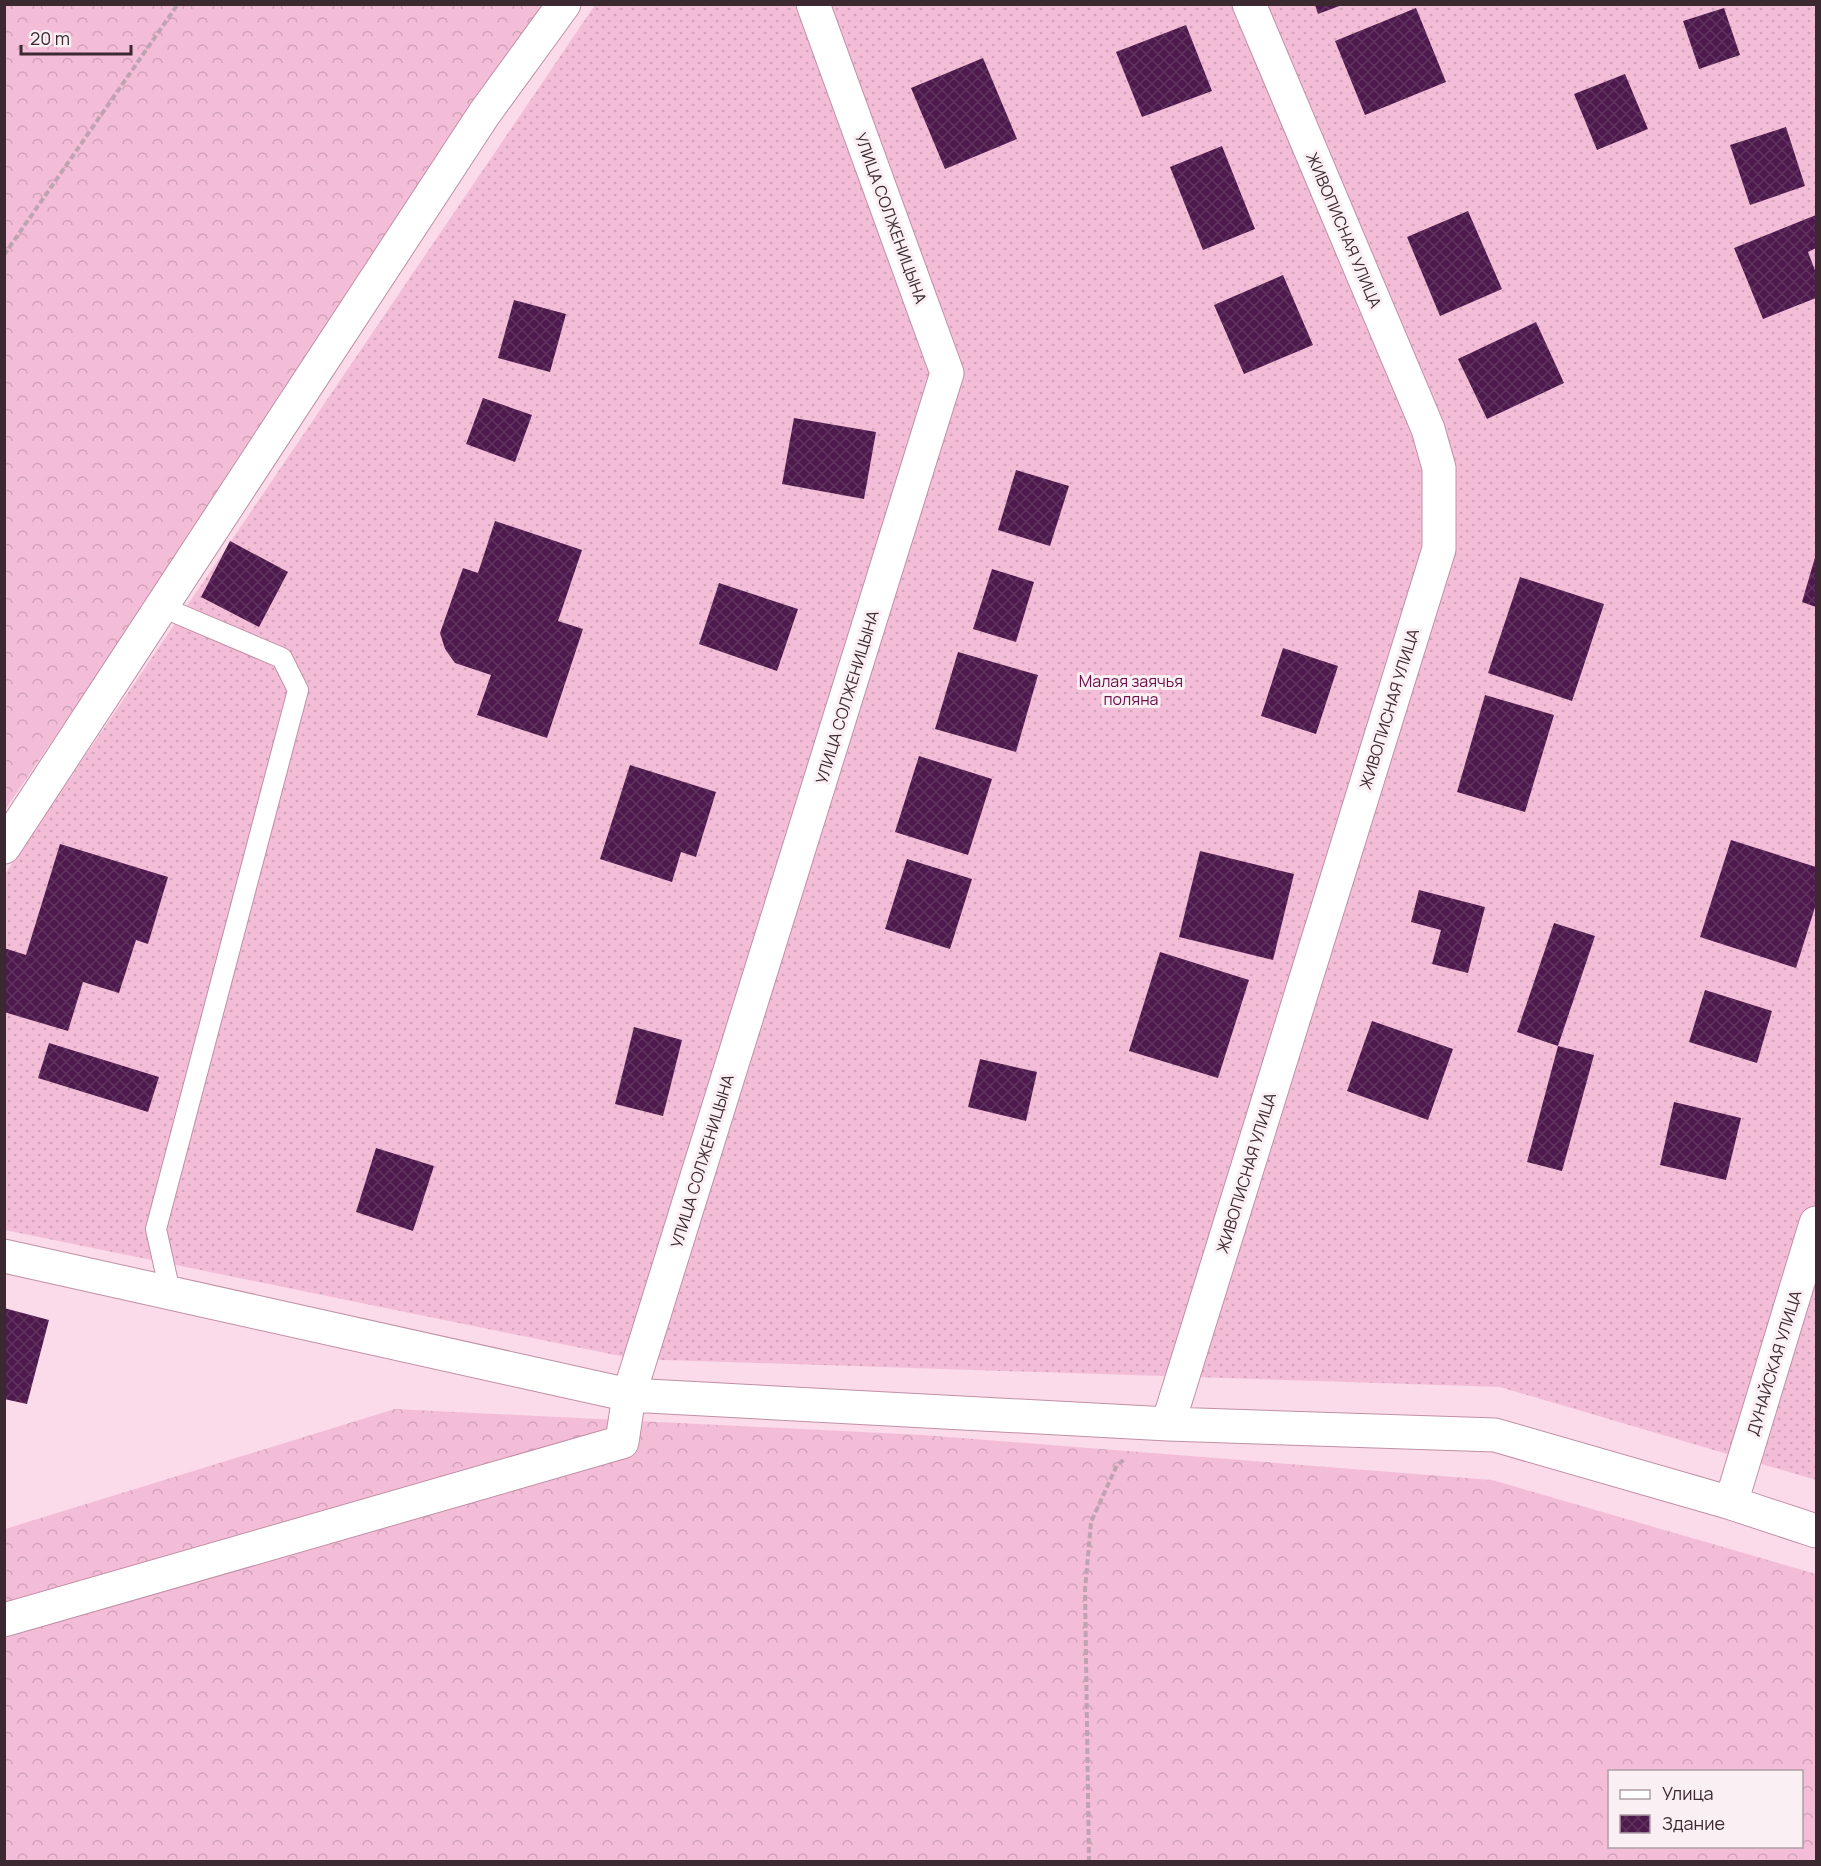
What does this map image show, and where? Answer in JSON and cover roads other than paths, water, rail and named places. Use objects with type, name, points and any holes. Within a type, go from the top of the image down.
[{"type":"street","points":[[4,847],[484,114],[564,4]]},
{"type":"street","name":"УЛИЦА СОЛЖЕНИЦЫНА","points":[[4,1620],[622,1442],[629,1395],[947,373],[813,4]]},
{"type":"street","name":"ЖИВОПИСНАЯ УЛИЦА","points":[[1168,1425],[1439,549],[1439,468],[1428,429],[1249,4]]},
{"type":"street","name":"ДУНАЙСКАЯ УЛИЦА","points":[[1731,1503],[1816,1223]]},
{"type":"street","points":[[4,1256],[629,1395],[1168,1425],[1495,1435],[1816,1530]]},
{"type":"lane","points":[[162,607],[282,658],[298,690],[156,1229],[170,1292]]},
{"type":"park label","name":"Малая заячья поляна","points":[[1131,690]]}]
